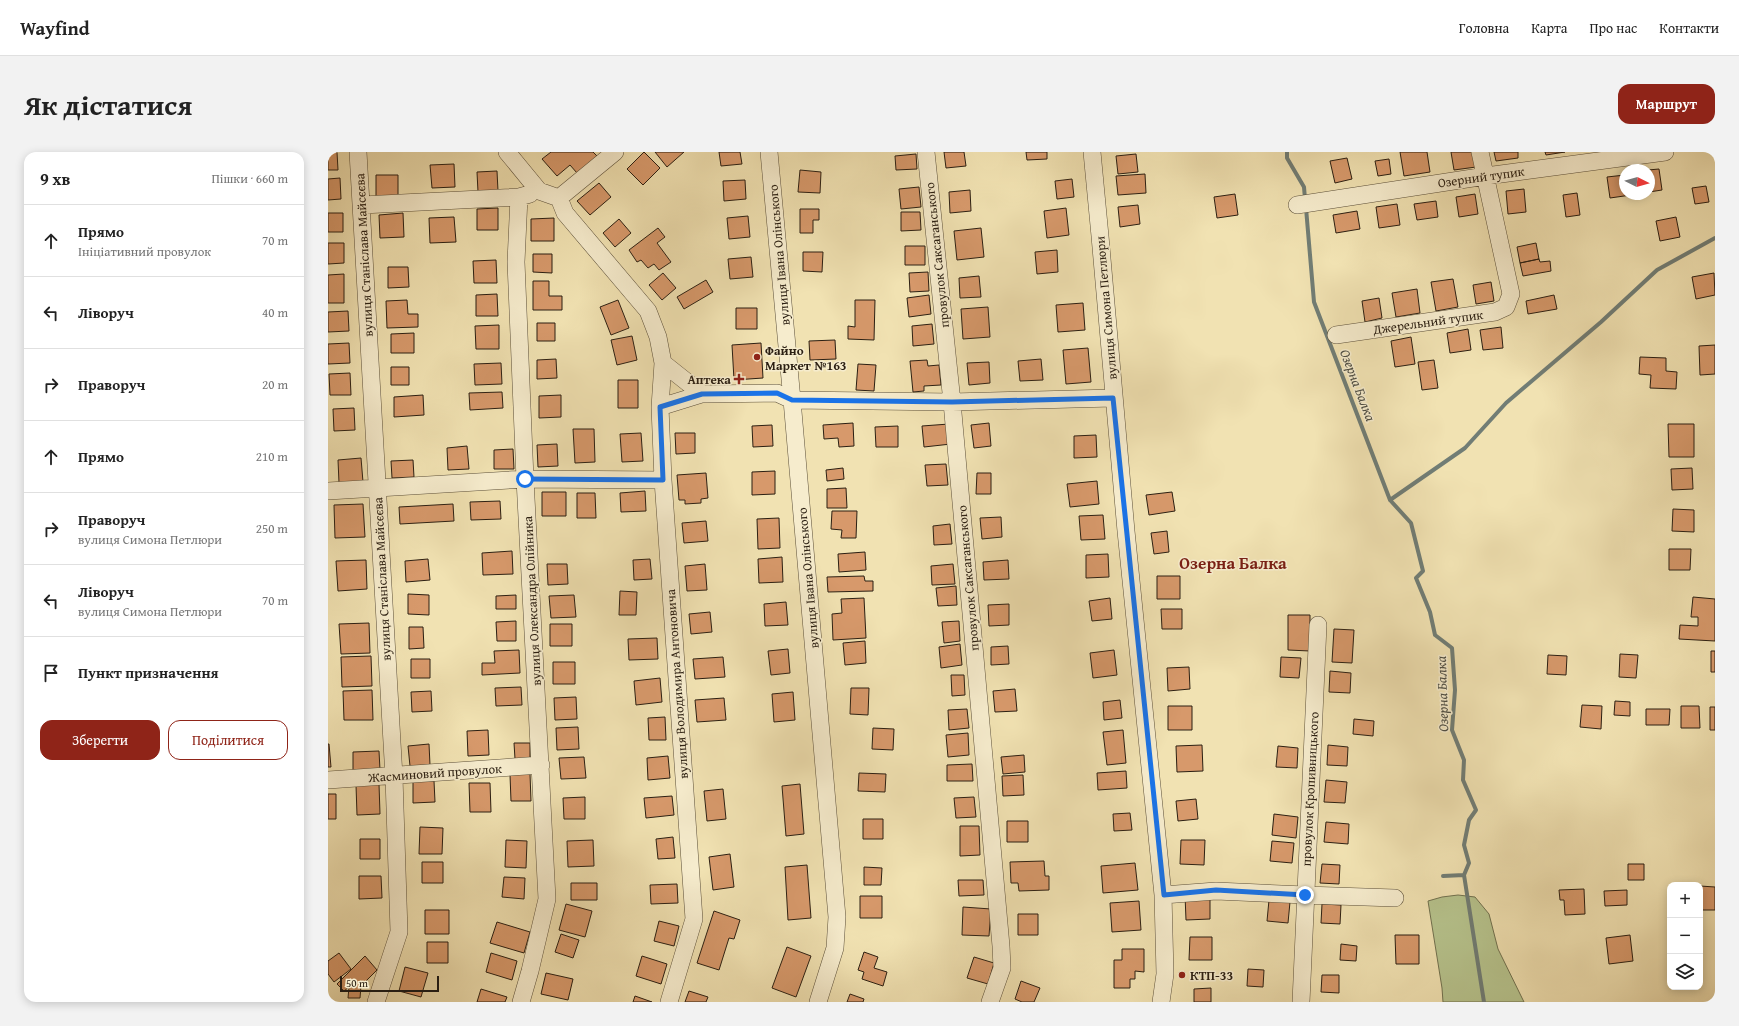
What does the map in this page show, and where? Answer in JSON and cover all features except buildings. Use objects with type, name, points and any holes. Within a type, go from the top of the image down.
[{"type":"street","name":"вулиця Станіслава Майсєєва","points":[[358,152],[376,488],[394,777],[398,932],[376,1002]]},
{"type":"street","points":[[507,152],[539,190],[559,198],[614,152]]},
{"type":"street","name":"вулиця Івана Олінського","points":[[769,152],[837,917],[836,948],[818,1002]]},
{"type":"street","name":"провулок Саксаганського","points":[[926,152],[952,402],[1002,968],[990,1002]]},
{"type":"street","name":"вулиця Симона Петлюри","points":[[1092,152],[1102,251],[1113,398],[1164,895],[1165,974],[1161,1002]]},
{"type":"street","points":[[1480,152],[1486,176]]},
{"type":"street","name":"Озерний тупик","points":[[1297,204],[1486,176],[1665,152]]},
{"type":"street","name":"Джерельний тупик","points":[[1336,335],[1495,312],[1506,307],[1511,294],[1486,176]]},
{"type":"street","points":[[362,205],[519,197],[539,190]]},
{"type":"street","name":"вулиця Олександра Олійника","points":[[519,197],[516,262],[525,479],[547,899],[521,1002]]},
{"type":"street","name":"вулиця Володимира Антоновича","points":[[559,198],[565,213],[648,311],[658,337],[663,363],[660,407],[663,480],[694,919],[669,1002]]},
{"type":"street","points":[[663,363],[702,394]]},
{"type":"street","points":[[660,407],[702,394],[777,393],[792,400],[952,402],[1113,398]]},
{"type":"street","points":[[328,491],[525,479],[663,480]]},
{"type":"street","name":"провулок Кропивницького","points":[[1301,1002],[1318,625]]},
{"type":"street","name":"Жасминовий провулок","points":[[328,780],[394,777],[541,765]]},
{"type":"street","points":[[1164,895],[1216,890],[1395,898]]},
{"type":"green space","points":[[1458,895],[1475,897],[1489,914],[1498,949],[1524,1002],[1443,1002],[1428,901]]},
{"type":"waterway","name":"Озерна Балка","points":[[1287,152],[1287,158],[1304,187],[1305,199]]},
{"type":"waterway","name":"Озерна Балка","points":[[1306,208],[1314,302],[1390,500],[1411,523],[1423,571],[1416,578],[1430,612],[1435,635],[1452,648],[1455,690],[1452,730],[1464,760],[1463,780],[1476,810],[1469,820],[1464,845],[1469,863],[1464,875],[1484,1002]]},
{"type":"waterway","points":[[1390,500],[1465,448],[1506,403],[1601,322],[1657,270],[1715,238]]},
{"type":"waterway","points":[[1443,876],[1464,875]]},
{"type":"place","name":"Файно Маркет №163","points":[[757,357]]},
{"type":"place","name":"Аптека","points":[[739,379]]},
{"type":"place","name":"КТП-33","points":[[1182,975]]},
{"type":"district","name":"Озерна Балка","points":[[1233,562]]},
{"type":"route","points":[[525,479],[663,480],[660,407],[702,394],[777,393],[792,400],[952,402],[1113,398],[1164,895],[1216,890],[1305,895]]}]
